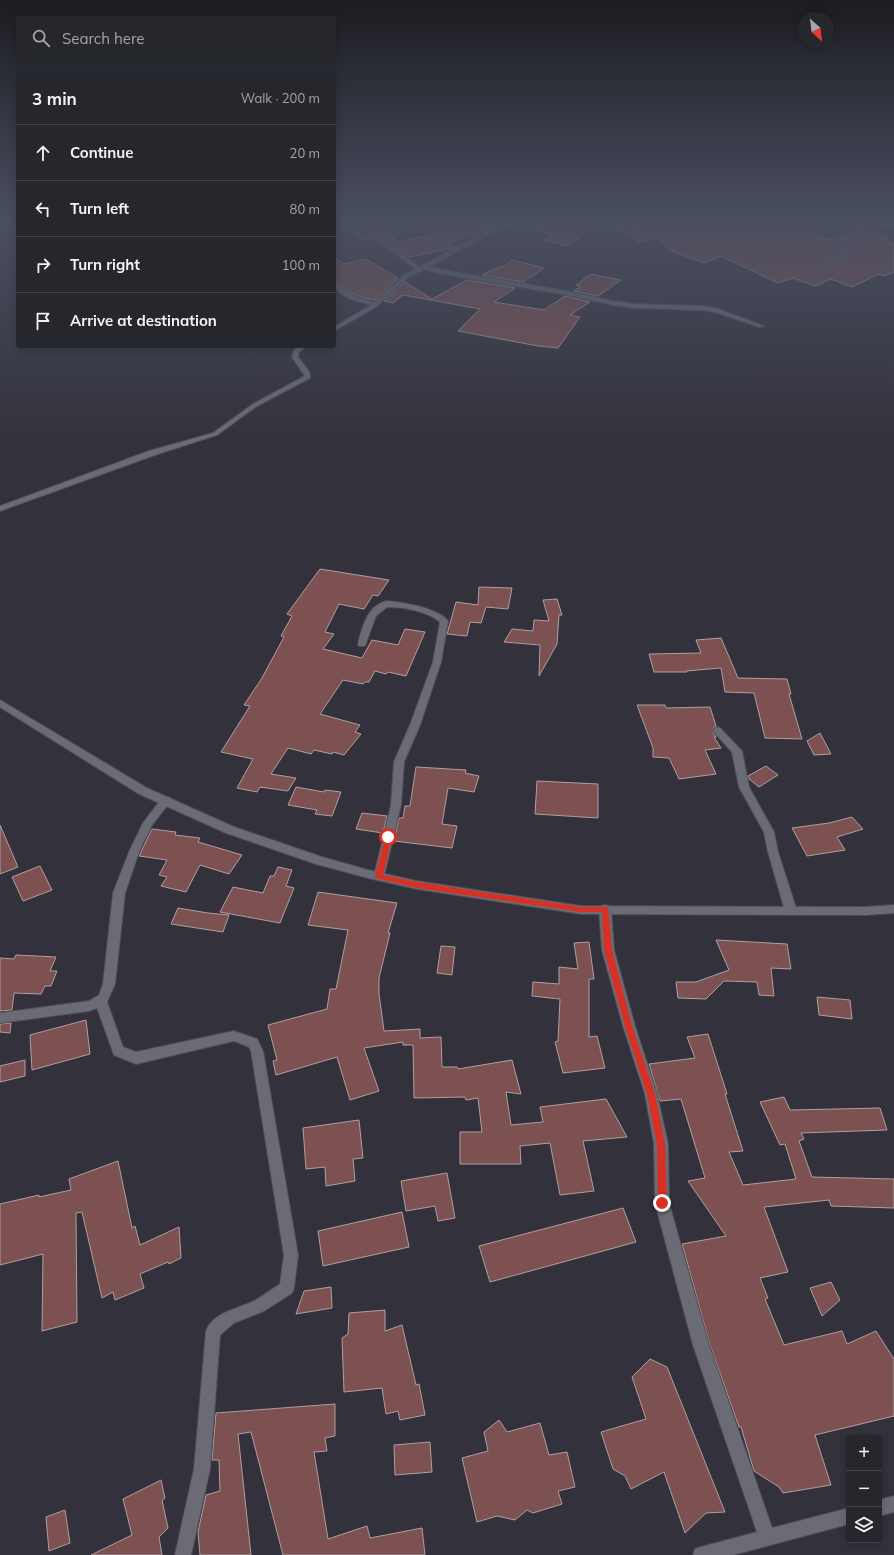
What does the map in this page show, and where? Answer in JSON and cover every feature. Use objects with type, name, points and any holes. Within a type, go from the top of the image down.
[{"type":"street","points":[[346,295],[375,305]]},
{"type":"street","points":[[336,328],[354,319],[387,295]]},
{"type":"street","points":[[574,295],[635,306],[702,308],[716,310],[761,326]]},
{"type":"street","points":[[0,509],[152,453],[215,434],[255,405],[308,377],[307,373],[295,357],[296,352],[301,348]]},
{"type":"street","points":[[362,644],[371,619],[380,606],[386,604],[428,612],[442,618],[444,622],[437,662],[415,725],[399,762],[396,805],[379,876]]},
{"type":"street","points":[[0,703],[30,723],[143,791],[230,830],[320,861],[417,885],[581,910],[866,911],[894,909]]},
{"type":"street","points":[[718,730],[737,751],[744,787],[769,832],[773,852],[791,910]]},
{"type":"street","points":[[0,1018],[89,1006],[101,1002],[106,994],[109,984],[119,893],[134,852],[148,823],[166,801]]},
{"type":"street","points":[[605,909],[608,950],[628,1026],[651,1094],[661,1144],[662,1203],[701,1345],[767,1538]]},
{"type":"street","points":[[101,1002],[118,1052],[136,1058],[234,1036],[253,1042],[257,1051],[291,1255],[287,1288],[259,1306],[230,1318],[213,1331],[202,1469],[183,1555]]},
{"type":"street","points":[[882,1507],[894,1504]]},
{"type":"street","points":[[701,1555],[846,1517]]},
{"type":"building","points":[[354,295],[381,295],[375,300]]},
{"type":"building","points":[[391,295],[425,295],[432,299],[440,295],[505,295],[494,302],[544,310],[565,296],[590,302],[570,315],[580,317],[558,348],[538,346],[458,331],[480,309],[403,295],[393,303],[384,301]]},
{"type":"building","points":[[320,569],[389,580],[378,596],[373,595],[364,609],[339,604],[325,632],[334,634],[323,649],[362,658],[372,640],[398,645],[405,629],[425,632],[406,676],[388,672],[386,674],[375,671],[369,682],[365,682],[363,684],[343,680],[320,714],[360,725],[355,732],[361,734],[344,755],[314,750],[311,754],[288,748],[271,774],[296,778],[288,791],[260,787],[257,792],[237,788],[253,759],[221,752],[250,706],[244,705],[262,678],[284,637],[281,636],[292,616],[287,614]]},
{"type":"building","points":[[479,587],[512,588],[508,609],[486,607],[481,623],[470,622],[467,636],[447,634],[456,602],[478,605]]},
{"type":"building","points":[[557,599],[562,615],[559,615],[557,644],[539,676],[540,645],[504,642],[512,629],[533,631],[534,620],[549,621],[543,600]]},
{"type":"building","points":[[721,638],[738,678],[787,679],[791,694],[789,694],[802,739],[765,738],[754,693],[725,692],[721,668],[686,671],[687,672],[654,672],[649,654],[701,653],[696,640]]},
{"type":"building","points":[[637,705],[665,705],[666,708],[710,707],[716,726],[711,730],[721,748],[705,750],[716,774],[679,779],[669,758],[653,757],[653,748]]},
{"type":"building","points":[[820,733],[831,754],[814,755],[807,741]]},
{"type":"building","points":[[766,766],[778,775],[759,787],[749,779],[748,776]]},
{"type":"building","points":[[416,767],[466,770],[465,773],[479,776],[474,792],[448,788],[442,824],[457,826],[452,848],[394,841],[399,818],[403,818],[405,806],[410,806]]},
{"type":"building","points":[[537,781],[598,784],[598,818],[535,814]]},
{"type":"building","points":[[296,787],[324,792],[325,790],[341,792],[332,816],[315,814],[317,810],[288,805]]},
{"type":"building","points":[[362,813],[387,816],[383,833],[356,829]]},
{"type":"building","points":[[852,817],[863,829],[837,837],[845,850],[807,856],[792,828],[829,823]]},
{"type":"building","points":[[0,825],[18,867],[0,874]]},
{"type":"building","points":[[152,829],[176,832],[175,835],[200,838],[198,842],[242,855],[229,874],[200,865],[186,892],[161,886],[167,877],[159,875],[167,860],[139,856]]},
{"type":"building","points":[[40,866],[52,890],[23,901],[12,877]]},
{"type":"building","points":[[278,867],[292,870],[286,886],[294,888],[280,923],[220,912],[233,887],[263,893],[270,876],[274,876]]},
{"type":"building","points":[[318,892],[397,903],[388,933],[390,933],[379,978],[379,994],[384,1031],[420,1029],[420,1038],[441,1037],[442,1067],[457,1067],[458,1069],[512,1060],[521,1094],[506,1092],[511,1125],[543,1122],[540,1107],[606,1099],[627,1137],[583,1141],[594,1191],[560,1195],[550,1143],[520,1146],[521,1164],[460,1164],[460,1132],[482,1132],[478,1098],[466,1100],[465,1097],[414,1098],[413,1045],[403,1045],[403,1042],[364,1048],[379,1091],[350,1100],[337,1057],[276,1075],[273,1061],[277,1060],[268,1025],[327,1009],[330,989],[336,989],[348,930],[308,925]]},
{"type":"building","points":[[178,908],[229,915],[223,932],[171,924]]},
{"type":"building","points":[[716,940],[787,944],[791,969],[771,968],[774,996],[759,995],[757,982],[724,981],[706,999],[678,998],[676,982],[696,982],[729,970]]},
{"type":"building","points":[[589,942],[594,979],[589,979],[589,1037],[597,1036],[605,1068],[563,1073],[555,1042],[558,1041],[560,999],[532,996],[533,982],[559,984],[559,967],[578,969],[574,943]]},
{"type":"building","points":[[441,946],[455,947],[452,975],[437,973]]},
{"type":"building","points":[[16,955],[56,957],[50,971],[57,971],[51,986],[45,986],[41,994],[14,993],[12,1010],[0,1011],[0,958],[14,959]]},
{"type":"building","points":[[817,997],[850,1000],[852,1019],[819,1015]]},
{"type":"building","points":[[86,1020],[90,1054],[32,1070],[30,1035]]},
{"type":"building","points":[[11,1023],[10,1033],[0,1032],[0,1024]]},
{"type":"building","points":[[708,1034],[743,1151],[729,1152],[743,1185],[796,1179],[785,1144],[780,1145],[760,1102],[784,1097],[790,1110],[880,1108],[887,1130],[801,1133],[804,1139],[799,1141],[812,1177],[894,1179],[894,1208],[831,1206],[829,1200],[764,1207],[788,1272],[760,1278],[768,1298],[765,1299],[784,1345],[842,1331],[847,1344],[876,1331],[894,1359],[894,1416],[815,1435],[831,1485],[783,1493],[779,1487],[754,1471],[741,1427],[739,1427],[710,1345],[682,1244],[726,1236],[688,1181],[705,1178],[681,1099],[660,1101],[649,1064],[695,1058],[687,1037]]},
{"type":"building","points":[[25,1060],[25,1076],[0,1082],[0,1066]]},
{"type":"building","points":[[359,1120],[363,1158],[353,1159],[355,1181],[326,1186],[325,1167],[306,1169],[303,1128]]},
{"type":"building","points":[[118,1161],[132,1228],[135,1226],[140,1245],[179,1227],[181,1258],[169,1264],[168,1262],[140,1274],[144,1288],[115,1300],[113,1292],[102,1298],[82,1212],[76,1213],[77,1322],[42,1331],[43,1254],[0,1265],[0,1204],[39,1195],[39,1197],[71,1190],[69,1179]]},
{"type":"building","points":[[447,1173],[455,1218],[438,1221],[435,1206],[406,1211],[401,1181]]},
{"type":"building","points":[[623,1208],[636,1242],[490,1282],[479,1246]]},
{"type":"building","points":[[402,1212],[409,1247],[323,1266],[318,1231]]},
{"type":"building","points":[[831,1282],[840,1300],[822,1316],[810,1288]]},
{"type":"building","points":[[331,1287],[332,1308],[296,1314],[304,1291]]},
{"type":"building","points":[[385,1310],[385,1331],[402,1325],[416,1385],[419,1384],[425,1415],[400,1420],[398,1411],[386,1414],[382,1388],[344,1392],[342,1338],[348,1334],[349,1313]]},
{"type":"building","points":[[650,1359],[667,1367],[725,1512],[706,1513],[685,1533],[664,1472],[631,1489],[625,1476],[613,1469],[601,1432],[646,1419],[632,1377]]},
{"type":"building","points":[[335,1404],[335,1436],[325,1438],[327,1451],[314,1452],[328,1539],[367,1526],[370,1538],[422,1528],[425,1555],[283,1555],[251,1432],[238,1434],[251,1555],[200,1555],[198,1532],[206,1495],[220,1491],[219,1460],[212,1460],[216,1413]]},
{"type":"building","points":[[499,1420],[507,1432],[540,1423],[549,1455],[567,1452],[575,1487],[558,1491],[562,1504],[533,1513],[527,1510],[515,1520],[497,1516],[477,1522],[462,1458],[488,1451],[484,1432]]},
{"type":"building","points":[[430,1442],[432,1472],[395,1475],[394,1445]]},
{"type":"building","points":[[161,1480],[165,1498],[162,1500],[168,1528],[159,1537],[162,1555],[91,1555],[132,1535],[123,1499]]},
{"type":"building","points":[[65,1510],[70,1543],[49,1551],[46,1517]]},
{"type":"route","points":[[388,837],[379,876],[417,885],[581,910],[605,909],[608,950],[628,1026],[651,1094],[661,1144],[662,1203]]}]
